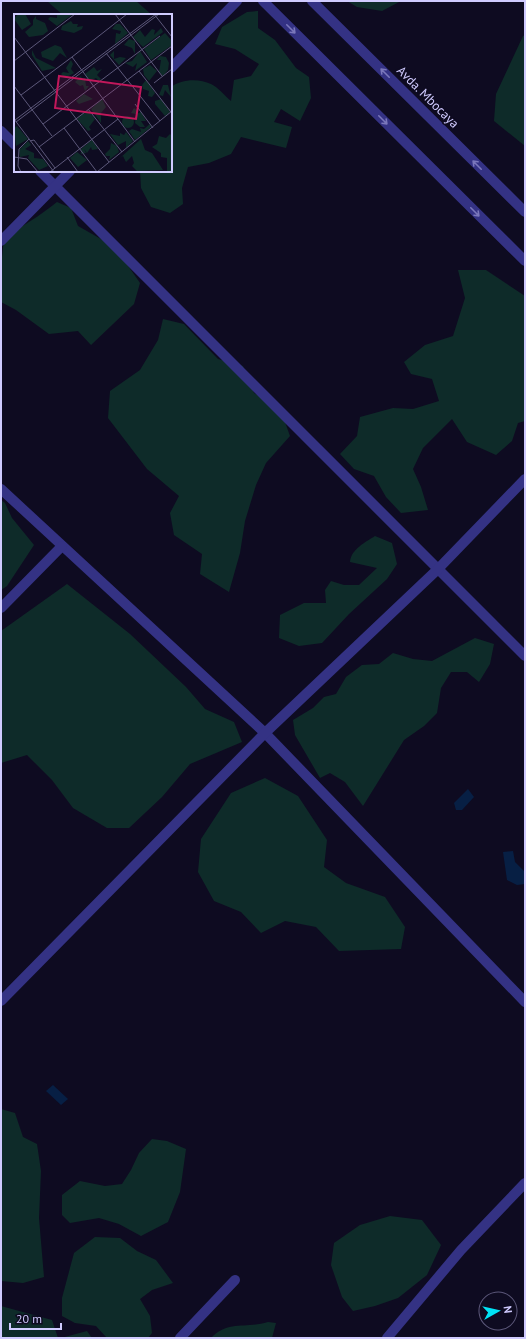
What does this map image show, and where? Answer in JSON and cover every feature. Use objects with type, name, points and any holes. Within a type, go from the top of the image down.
[{"type":"street","points":[[172,67],[237,1]]},
{"type":"street","points":[[263,1],[525,262]]},
{"type":"street","name":"Avda. Mbocaya","points":[[312,1],[525,212]]},
{"type":"street","points":[[1,131],[14,144]]},
{"type":"street","points":[[41,172],[525,656]]},
{"type":"street","points":[[1,240],[69,172]]},
{"type":"street","points":[[1,1001],[264,733],[438,569],[525,479]]},
{"type":"street","points":[[1,489],[264,733],[525,1002]]},
{"type":"street","points":[[1,608],[62,546]]},
{"type":"street","points":[[387,1338],[461,1250],[525,1184]]},
{"type":"street","points":[[180,1338],[235,1280]]},
{"type":"green space","points":[[47,1],[136,1],[151,14],[62,14]]},
{"type":"green space","points":[[347,1],[401,1],[382,11],[357,7]]},
{"type":"green space","points":[[258,11],[258,28],[275,40],[296,68],[309,77],[311,98],[300,121],[281,109],[274,122],[292,127],[286,148],[241,137],[231,154],[209,163],[188,167],[182,188],[183,204],[170,213],[151,207],[141,188],[140,172],[172,172],[172,86],[180,82],[190,80],[206,82],[214,85],[231,101],[234,80],[251,76],[259,64],[235,49],[215,44],[222,27],[247,12]]},
{"type":"green space","points":[[525,35],[525,146],[494,121],[496,94],[523,36]]},
{"type":"green space","points":[[57,202],[71,208],[78,226],[115,247],[140,283],[134,304],[91,345],[78,331],[49,334],[16,310],[1,302],[1,266],[4,238]]},
{"type":"green space","points":[[458,270],[486,270],[525,296],[525,421],[518,423],[512,441],[496,455],[467,442],[452,419],[423,448],[413,469],[421,487],[428,510],[401,513],[386,497],[374,476],[354,469],[340,454],[357,436],[360,417],[393,408],[413,409],[439,401],[432,379],[411,374],[404,362],[425,345],[453,336],[465,298]]},
{"type":"green space","points":[[163,319],[184,324],[218,359],[243,366],[254,393],[280,408],[290,436],[266,463],[256,485],[245,521],[240,553],[229,592],[200,574],[202,554],[174,535],[170,513],[179,496],[147,469],[108,418],[110,391],[140,370],[158,340]]},
{"type":"green space","points":[[1,500],[5,503],[12,518],[34,545],[7,586],[1,590]]},
{"type":"green space","points":[[375,536],[392,543],[397,564],[387,579],[349,614],[322,643],[299,646],[279,638],[280,615],[304,603],[326,603],[325,590],[331,581],[344,585],[359,585],[377,568],[350,562],[353,553],[363,543]]},
{"type":"green space","points":[[67,584],[130,634],[186,687],[205,709],[234,722],[242,742],[190,764],[162,797],[129,828],[107,828],[73,808],[52,780],[27,755],[1,763],[1,631]]},
{"type":"green space","points":[[475,638],[494,644],[490,664],[479,682],[467,672],[451,672],[441,688],[437,713],[424,726],[404,740],[363,806],[345,782],[330,773],[320,778],[295,735],[293,720],[313,708],[324,697],[336,694],[346,677],[362,665],[379,664],[393,653],[413,659],[432,661]]},
{"type":"green space","points":[[265,778],[298,796],[327,840],[324,867],[346,883],[385,897],[405,927],[401,949],[339,951],[316,927],[285,921],[261,933],[241,912],[214,901],[198,872],[201,839],[231,793]]},
{"type":"green space","points":[[1,1109],[15,1113],[23,1137],[37,1144],[41,1171],[39,1218],[44,1277],[23,1283],[1,1281]]},
{"type":"green space","points":[[152,1139],[167,1141],[186,1149],[180,1192],[168,1222],[141,1236],[119,1224],[99,1218],[70,1223],[62,1215],[62,1195],[80,1181],[105,1186],[122,1184],[139,1153]]},
{"type":"green space","points":[[390,1216],[422,1220],[441,1245],[427,1275],[398,1298],[375,1306],[353,1311],[342,1297],[331,1265],[334,1243],[360,1225]]},
{"type":"green space","points":[[95,1237],[120,1238],[137,1251],[156,1260],[173,1283],[152,1290],[140,1299],[150,1316],[152,1333],[148,1338],[107,1338],[96,1326],[75,1323],[62,1316],[62,1298],[74,1253]]},
{"type":"green space","points":[[1,1306],[52,1320],[58,1338],[1,1338]]},
{"type":"green space","points":[[268,1322],[276,1323],[272,1338],[211,1338],[217,1332],[231,1327]]},
{"type":"green space","points":[[87,1331],[92,1338],[61,1338]]},
{"type":"water","points":[[468,789],[474,797],[462,810],[456,810],[454,803]]},
{"type":"water","points":[[513,851],[515,862],[525,872],[525,884],[517,885],[507,880],[503,852]]},
{"type":"water","points":[[53,1085],[68,1099],[61,1105],[46,1091]]}]
